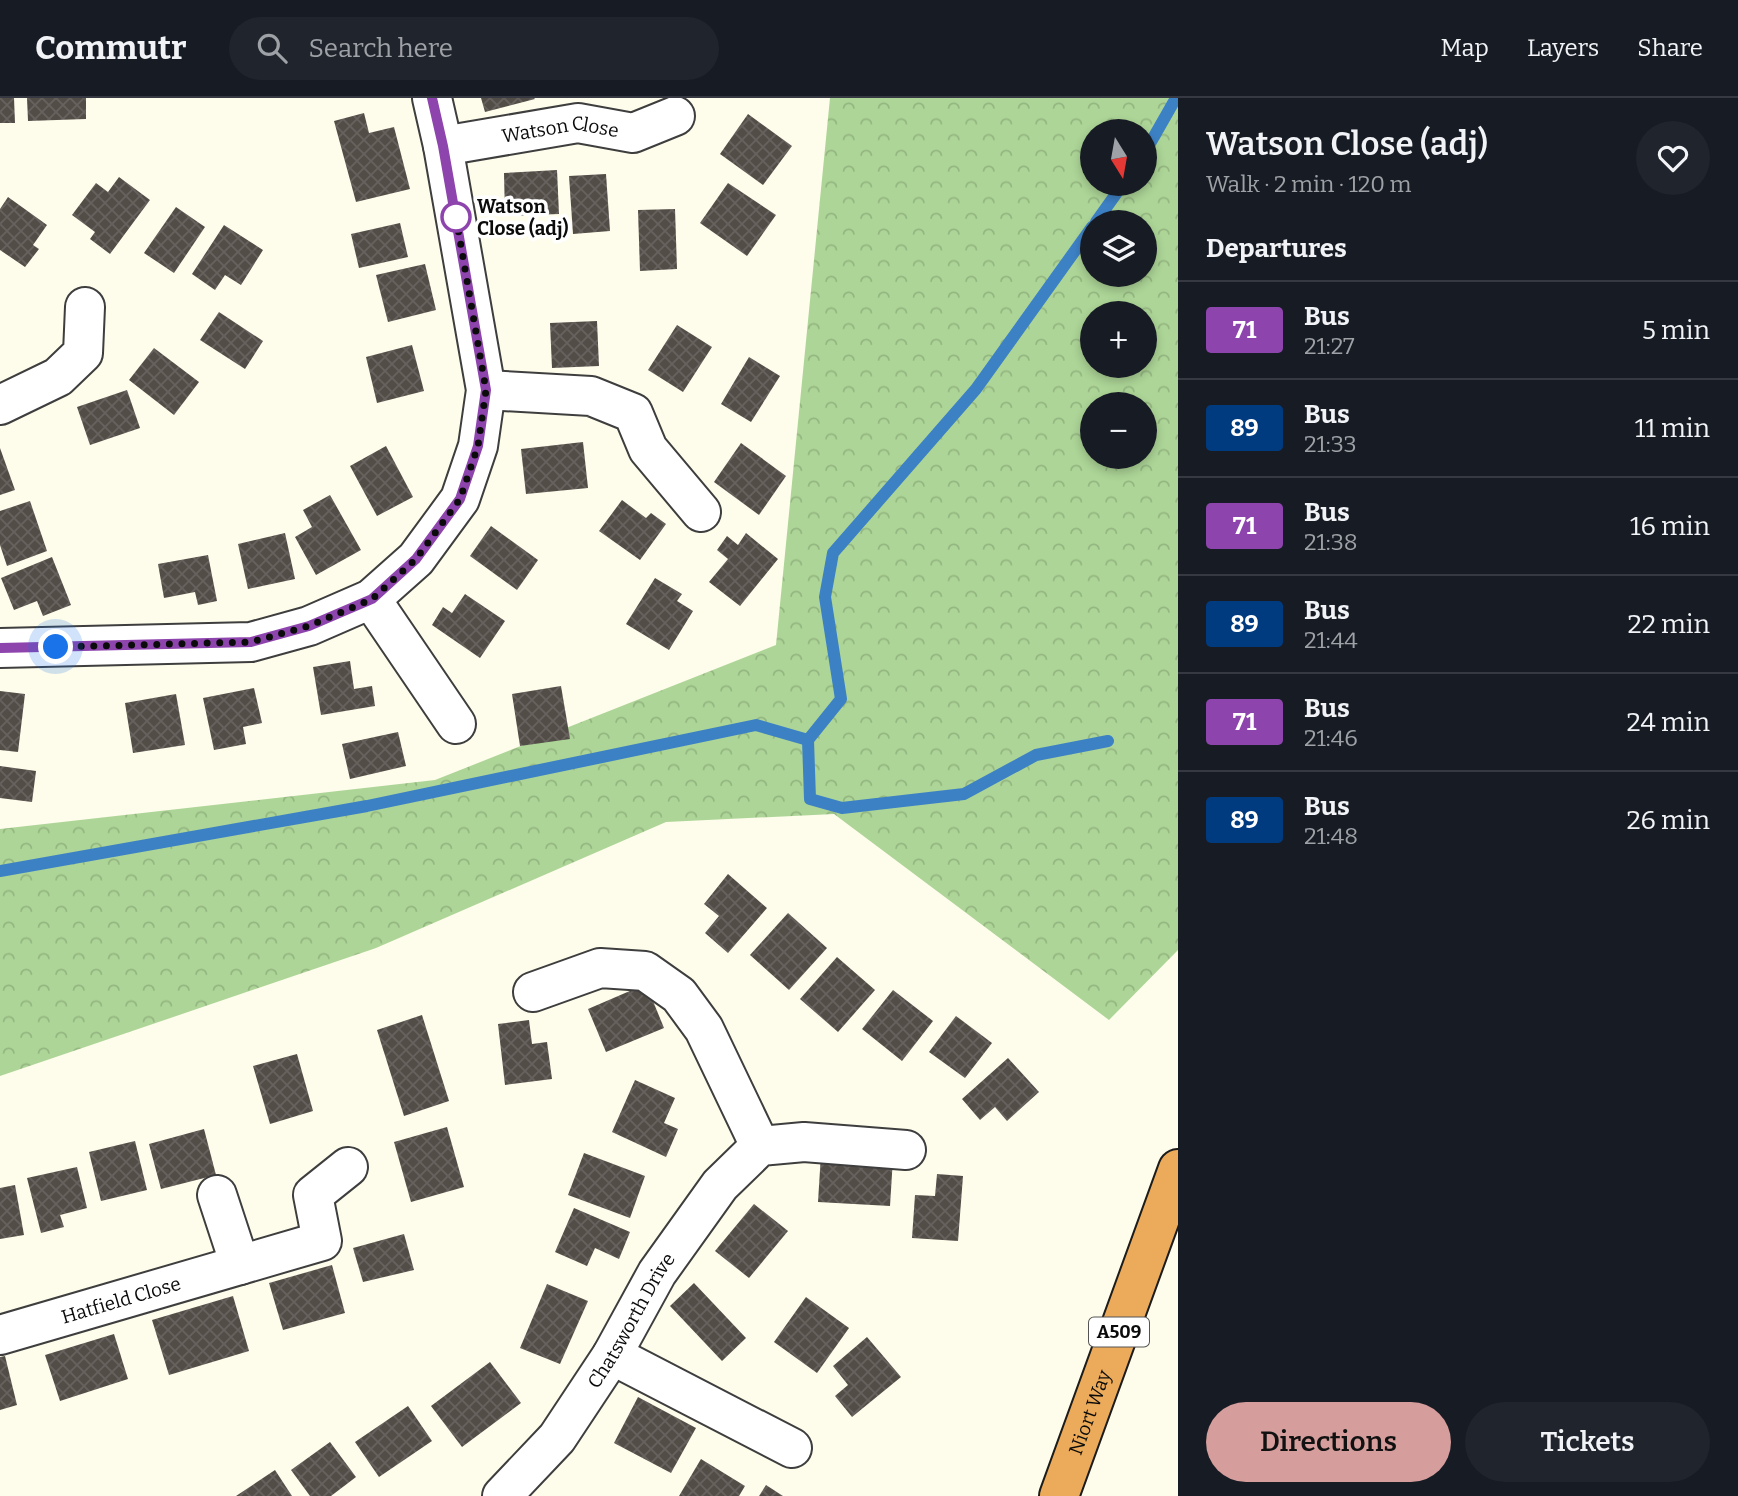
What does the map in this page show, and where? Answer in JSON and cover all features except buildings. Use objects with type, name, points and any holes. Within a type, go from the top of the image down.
[{"type":"highway","name":"Niort Way","points":[[1059,1496],[1178,1169]]},
{"type":"street","points":[[0,648],[251,642],[309,626],[372,599],[416,559],[460,499],[478,446],[486,390],[432,98]]},
{"type":"street","name":"Watson Close","points":[[443,146],[578,123],[633,133],[675,117]]},
{"type":"street","points":[[0,405],[58,377],[83,353],[85,307]]},
{"type":"street","points":[[486,390],[591,396],[634,414],[648,449],[701,512]]},
{"type":"street","points":[[372,599],[456,724]]},
{"type":"street","points":[[533,992],[600,968],[645,971],[679,995],[704,1029],[760,1146],[804,1142],[906,1150]]},
{"type":"street","name":"Chatsworth Drive","points":[[502,1496],[557,1438],[612,1355],[657,1273],[720,1185],[760,1146]]},
{"type":"street","name":"Hatfield Close","points":[[0,1335],[322,1241],[313,1195],[348,1167]]},
{"type":"street","points":[[217,1195],[240,1265]]},
{"type":"street","points":[[612,1355],[792,1448]]},
{"type":"green space","points":[[830,98],[1178,98],[1178,950],[1109,1020],[834,814],[666,822],[376,948],[0,1076],[0,829],[435,780],[776,645]]},
{"type":"waterway","points":[[1157,131],[1176,98]]},
{"type":"waterway","points":[[1105,210],[1114,196]]},
{"type":"waterway","points":[[0,871],[367,806],[756,725],[808,740],[841,699],[825,597],[833,553],[976,389],[1080,244]]},
{"type":"waterway","points":[[808,740],[810,799],[842,808],[964,794],[1036,755],[1108,741]]},
{"type":"bus line","name":"71","points":[[0,648],[251,642],[309,626],[372,599],[416,559],[460,499],[478,446],[486,390],[432,98]]},
{"type":"place","name":"Watson Close (adj)","points":[[456,217]]},
{"type":"route","points":[[56,647],[251,642],[309,626],[372,599],[416,559],[460,499],[478,446],[486,390],[456,217]]}]
